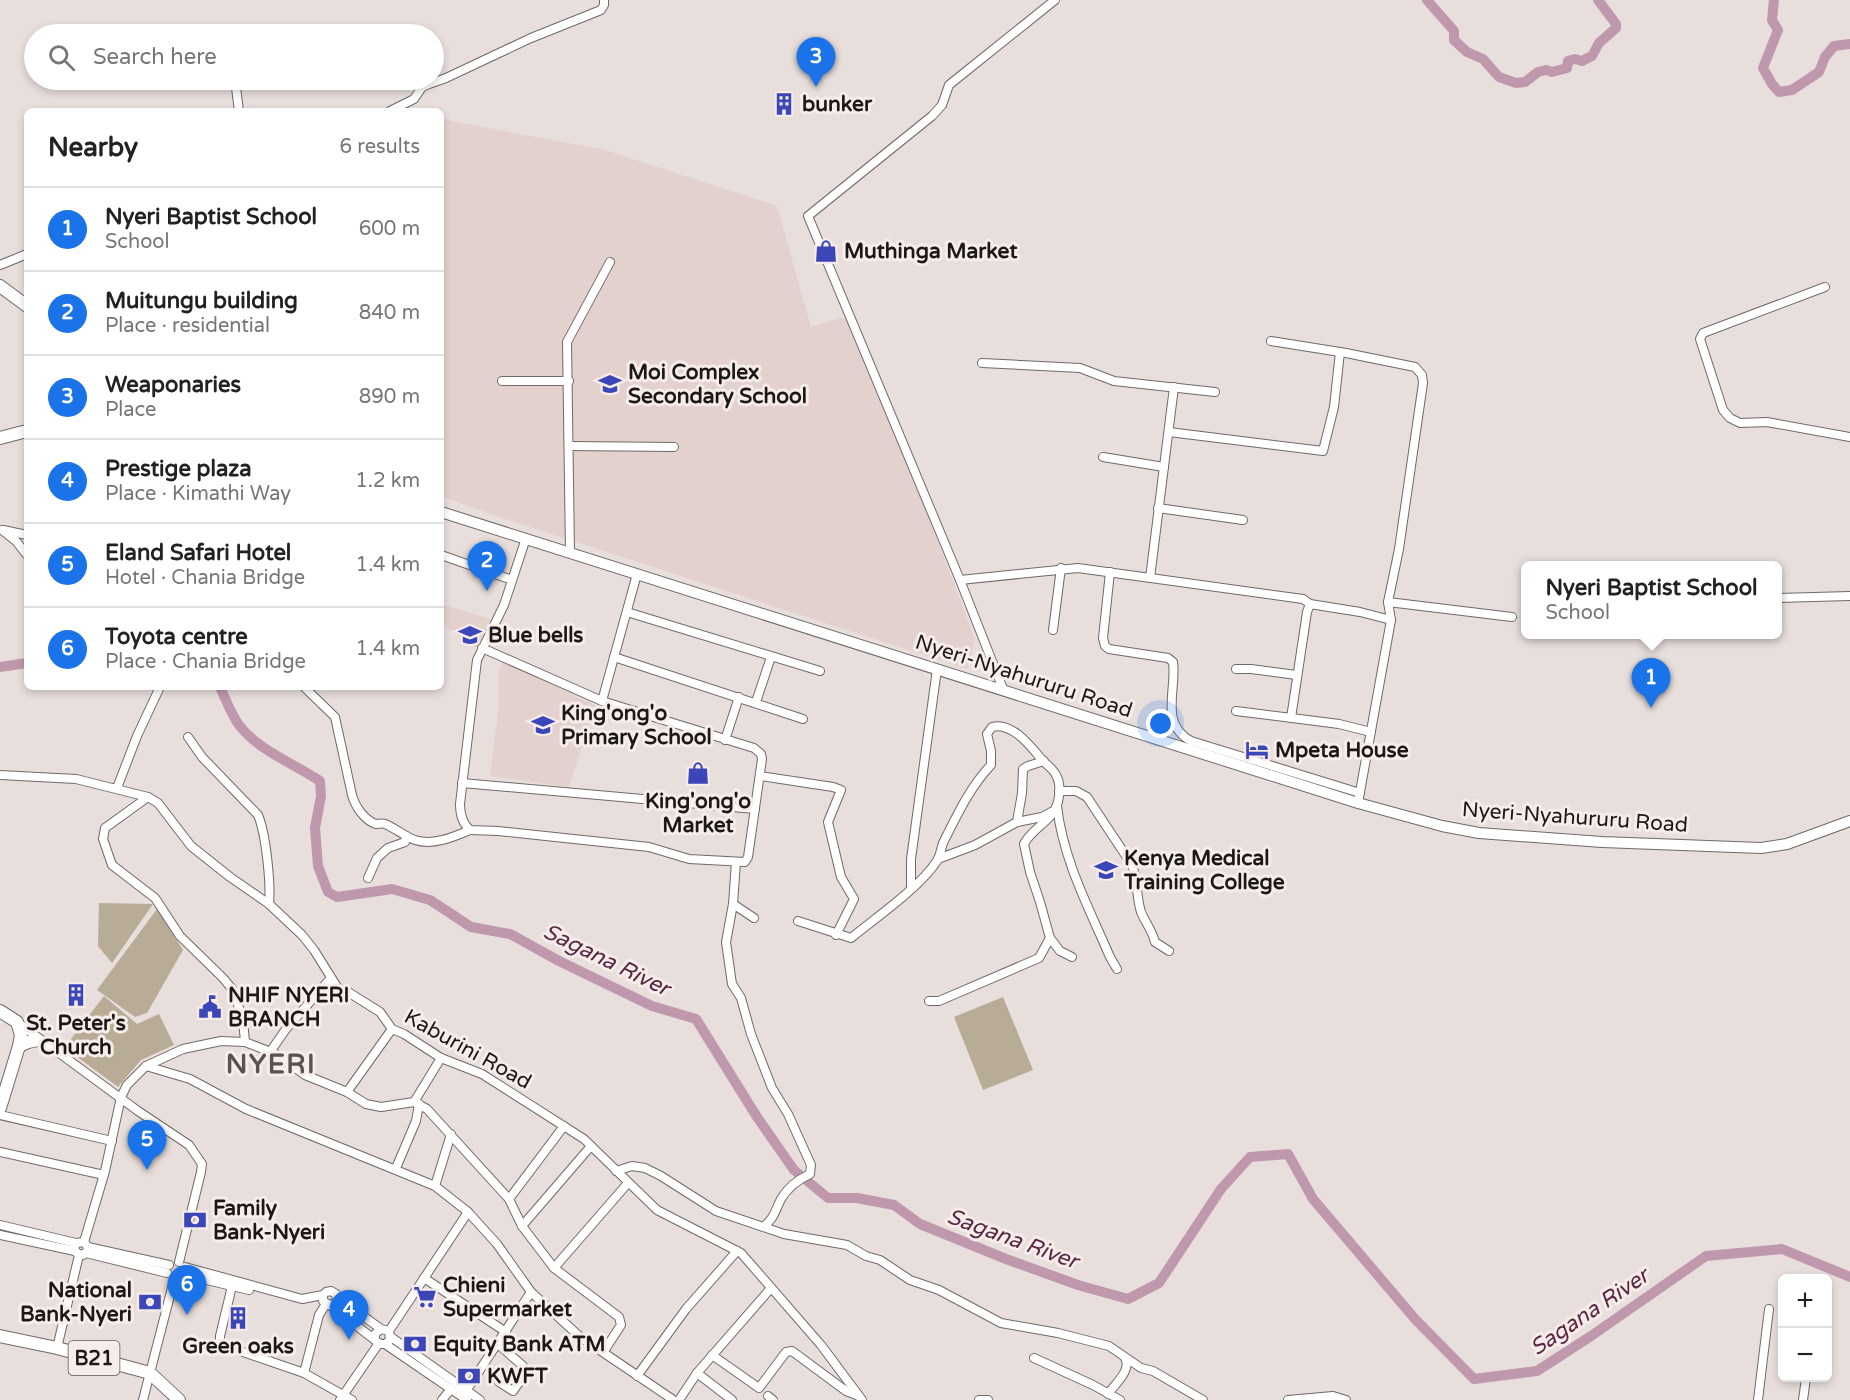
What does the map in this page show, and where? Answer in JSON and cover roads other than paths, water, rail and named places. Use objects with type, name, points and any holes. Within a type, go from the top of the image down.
[{"type":"highway","points":[[0,286],[24,304]]},
{"type":"highway","points":[[0,438],[24,432]]},
{"type":"highway","points":[[0,1108],[21,1038],[18,1025],[1,1015]]},
{"type":"highway","points":[[1,1015],[14,1037],[12,1068]]},
{"type":"highway","points":[[19,1046],[38,1040]]},
{"type":"highway","name":"B21","points":[[0,1336],[57,1348],[150,1373],[179,1400]]},
{"type":"main road","name":"Nyeri-Nyahururu Road","points":[[444,513],[1067,711],[1460,830],[1516,837],[1624,843],[1768,847],[1787,844],[1850,821]]},
{"type":"street","points":[[444,79],[531,38],[601,10],[604,0]]},
{"type":"street","points":[[1003,689],[808,216],[932,116],[942,105],[946,90],[953,81],[997,49],[1055,0]]},
{"type":"street","points":[[236,90],[239,108]]},
{"type":"street","points":[[396,108],[414,99],[420,90]]},
{"type":"street","points":[[0,264],[24,255]]},
{"type":"street","points":[[570,553],[567,342],[610,262]]},
{"type":"street","points":[[1825,287],[1703,333],[1700,339],[1723,410],[1730,418],[1740,423],[1767,422],[1850,437]]},
{"type":"street","points":[[1110,572],[1104,623],[1105,646],[1109,649],[1168,658],[1173,662],[1171,708],[1173,721],[1183,735],[1191,741],[1359,798],[1391,620],[1388,602],[1399,549],[1423,383],[1422,375],[1415,368],[1340,352],[1271,341]]},
{"type":"street","points":[[1169,432],[1323,451],[1334,407],[1340,352]]},
{"type":"street","points":[[982,363],[1080,368],[1114,381],[1215,392]]},
{"type":"street","points":[[502,381],[569,381]]},
{"type":"street","points":[[1150,579],[1174,387]]},
{"type":"street","points":[[569,446],[674,447]]},
{"type":"street","points":[[1103,457],[1164,466]]},
{"type":"street","points":[[1158,508],[1243,520]]},
{"type":"street","points":[[1,530],[24,534]]},
{"type":"street","points":[[1,530],[16,541],[24,551]]},
{"type":"street","points":[[470,830],[466,827],[460,812],[475,675],[482,648],[495,626],[526,538]]},
{"type":"street","points":[[444,556],[512,580]]},
{"type":"street","points":[[1053,630],[1061,568]]},
{"type":"street","points":[[960,580],[1078,568],[1303,599],[1310,604],[1360,612],[1391,620]]},
{"type":"street","points":[[602,701],[637,573]]},
{"type":"street","points":[[1782,598],[1850,596]]},
{"type":"street","points":[[1388,602],[1512,617]]},
{"type":"street","points":[[1291,718],[1296,675],[1310,604]]},
{"type":"street","points":[[627,612],[820,671]]},
{"type":"street","points":[[307,690],[335,717],[344,765],[356,806],[377,824],[383,823],[414,840],[429,842],[470,830],[498,831],[650,847],[689,859],[745,862],[748,857],[762,759],[758,751],[602,701],[482,648]]},
{"type":"street","points":[[614,657],[803,719]]},
{"type":"street","points":[[756,702],[771,657]]},
{"type":"street","points":[[911,888],[911,859],[937,669]]},
{"type":"street","points":[[1236,669],[1296,675]]},
{"type":"street","points":[[117,788],[137,736],[159,690]]},
{"type":"street","points":[[725,740],[739,697]]},
{"type":"street","points":[[1236,711],[1339,724],[1371,732]]},
{"type":"street","points":[[798,921],[851,939],[911,888],[938,859],[965,799],[981,774],[991,765],[987,734],[992,727],[999,726],[1012,731],[1033,748],[1055,773],[1059,782],[1055,808],[1062,842],[1117,969]]},
{"type":"street","points":[[188,737],[202,757],[258,816],[262,826],[271,887],[269,904]]},
{"type":"street","points":[[1017,822],[1023,769],[1044,761]]},
{"type":"street","name":"Kaburini Road","points":[[0,775],[76,779],[148,797],[158,803],[191,846],[269,904],[314,950],[339,990],[348,992],[380,1012],[392,1029],[404,1034],[441,1058],[482,1074],[564,1126],[591,1146],[657,1210],[737,1251],[751,1263],[821,1345],[861,1398]]},
{"type":"street","points":[[760,776],[842,790],[828,822],[841,877],[854,899],[836,935]]},
{"type":"street","points":[[462,783],[755,809]]},
{"type":"street","points":[[1059,791],[1076,791],[1087,797],[1132,865],[1142,915],[1153,933],[1155,942],[1169,951]]},
{"type":"street","points":[[148,797],[105,828],[103,839],[109,859],[116,870],[155,898],[180,936],[232,990],[243,1020],[245,1042]]},
{"type":"street","points":[[938,859],[975,845],[1017,822],[1041,817],[1055,808]]},
{"type":"street","points":[[1055,808],[1024,844],[1050,938],[1060,951],[1072,957]]},
{"type":"street","points":[[368,878],[378,858],[388,848],[403,843],[406,836]]},
{"type":"street","points":[[736,862],[733,904],[726,942],[732,984],[741,998],[751,1034],[772,1088],[788,1114],[811,1165],[810,1174],[792,1185],[781,1200],[771,1221],[763,1227]]},
{"type":"street","points":[[733,904],[754,918]]},
{"type":"street","points":[[929,1001],[939,1000],[1039,958],[1050,938]]},
{"type":"street","points":[[270,1052],[286,1029],[331,978]]},
{"type":"street","points":[[18,1025],[72,1062]]},
{"type":"street","points":[[0,1225],[170,1273],[182,1279],[202,1164],[196,1152],[189,1145],[18,1025]]},
{"type":"street","points":[[347,1092],[392,1029]]},
{"type":"street","points":[[57,1348],[81,1248],[104,1175],[121,1097],[131,1078],[146,1066],[183,1049],[205,1042],[232,1040],[245,1042],[270,1052],[305,1075],[347,1092],[366,1104],[381,1107],[417,1103],[452,1134],[509,1199],[522,1226],[554,1268],[619,1317],[621,1324],[603,1351]]},
{"type":"street","points":[[396,1168],[416,1121],[417,1103],[441,1058]]},
{"type":"street","points":[[146,1066],[190,1078],[246,1109],[435,1185],[468,1212],[497,1244],[531,1292],[579,1336],[675,1400],[771,1288]]},
{"type":"street","points":[[0,1115],[112,1141]]},
{"type":"street","points":[[509,1199],[564,1126]]},
{"type":"street","points":[[435,1185],[452,1134]]},
{"type":"street","points":[[522,1226],[591,1146]]},
{"type":"street","points":[[0,1152],[104,1175]]},
{"type":"street","points":[[616,1171],[627,1166],[645,1167],[716,1211],[802,1239],[847,1245],[866,1256],[880,1260],[910,1280],[939,1290],[1001,1323],[1087,1339],[1109,1346],[1125,1358],[1203,1400]]},
{"type":"street","points":[[554,1268],[628,1183]]},
{"type":"street","points":[[232,1286],[220,1336],[223,1345],[304,1373],[345,1398],[383,1337],[468,1212]]},
{"type":"street","points":[[0,1235],[81,1248]]},
{"type":"street","points":[[637,1376],[686,1309],[737,1251]]},
{"type":"street","points":[[183,1268],[232,1286],[299,1302],[311,1304],[326,1301],[383,1337],[466,1396]]},
{"type":"street","points":[[170,1273],[183,1268],[296,1298],[335,1303],[337,1297]]},
{"type":"street","points":[[143,1400],[170,1273]]},
{"type":"street","points":[[424,1278],[506,1332]]},
{"type":"street","points":[[304,1373],[319,1315],[326,1301],[326,1292],[331,1291],[383,1337],[451,1389],[480,1400]]},
{"type":"street","points":[[466,1396],[531,1292]]},
{"type":"street","points":[[1758,1400],[1769,1309]]},
{"type":"street","points":[[498,1344],[523,1366],[525,1374],[513,1391],[499,1382]]},
{"type":"street","points":[[712,1355],[759,1388],[786,1352],[792,1351],[846,1391],[861,1398]]},
{"type":"street","points":[[1034,1358],[1120,1400]]},
{"type":"street","points":[[1108,1394],[1127,1368],[1128,1363],[1125,1358]]},
{"type":"street","points":[[697,1373],[732,1400]]},
{"type":"street","points":[[1803,1400],[1805,1382]]},
{"type":"street","points":[[442,1400],[451,1389]]},
{"type":"street","points":[[1293,1399],[1333,1396],[1346,1400]]},
{"type":"street","points":[[979,1400],[988,1400]]},
{"type":"waterway","points":[[1427,0],[1454,31],[1454,40],[1467,52],[1483,59],[1499,77],[1516,83],[1525,82],[1538,72],[1546,70],[1552,72],[1567,68],[1568,61],[1575,59],[1582,61],[1592,56],[1599,43],[1616,28],[1616,24],[1598,0]]},
{"type":"waterway","points":[[1774,0],[1772,20],[1778,30],[1763,68],[1779,92],[1792,90],[1819,72],[1825,57],[1834,46],[1850,44]]},
{"type":"waterway","name":"Sagana River","points":[[0,667],[24,663]]},
{"type":"waterway","name":"Sagana River","points":[[221,690],[239,725],[247,734],[266,749],[320,781],[321,796],[315,828],[318,866],[328,892],[337,897],[392,889],[430,900],[471,927],[510,934],[559,961],[652,1006],[696,1019],[757,1117],[794,1170],[828,1198],[857,1198],[894,1205],[920,1224],[1006,1259],[1078,1285],[1128,1299],[1159,1283],[1221,1189],[1250,1157],[1288,1154],[1313,1199],[1415,1319],[1474,1379],[1537,1371],[1706,1256],[1782,1249],[1850,1277]]},
{"type":"place","name":"Weaponaries","points":[[816,87]]},
{"type":"place","name":"bunker","points":[[784,104]]},
{"type":"place","name":"Muthinga Market","points":[[826,251]]},
{"type":"place","name":"Moi Complex Secondary School","points":[[610,384]]},
{"type":"place","name":"Muitungu building","points":[[487,591]]},
{"type":"place","name":"Blue bells","points":[[470,635]]},
{"type":"place","name":"Nyeri Baptist School","points":[[1651,708]]},
{"type":"place","name":"King'ong'o Primary School","points":[[543,725]]},
{"type":"place","name":"Mpeta House","points":[[1257,750]]},
{"type":"place","name":"King'ong'o Market","points":[[698,773]]},
{"type":"place","name":"Kenya Medical Training College","points":[[1106,870]]},
{"type":"place","name":"St. Peter's Church","points":[[76,995]]},
{"type":"place","name":"NHIF NYERI BRANCH","points":[[210,1007]]},
{"type":"place","name":"Eland Safari Hotel","points":[[147,1170]]},
{"type":"place","name":"Family Bank-Nyeri","points":[[195,1220]]},
{"type":"place","name":"Chieni Supermarket","points":[[425,1297]]},
{"type":"place","name":"National Bank-Nyeri","points":[[150,1302]]},
{"type":"place","name":"Toyota centre","points":[[187,1315]]},
{"type":"place","name":"Green oaks","points":[[238,1318]]},
{"type":"place","name":"Prestige plaza","points":[[349,1340]]},
{"type":"place","name":"Equity Bank ATM","points":[[415,1344]]},
{"type":"place","name":"KWFT","points":[[469,1376]]},
{"type":"district","name":"NYERI","points":[[271,1064]]}]
